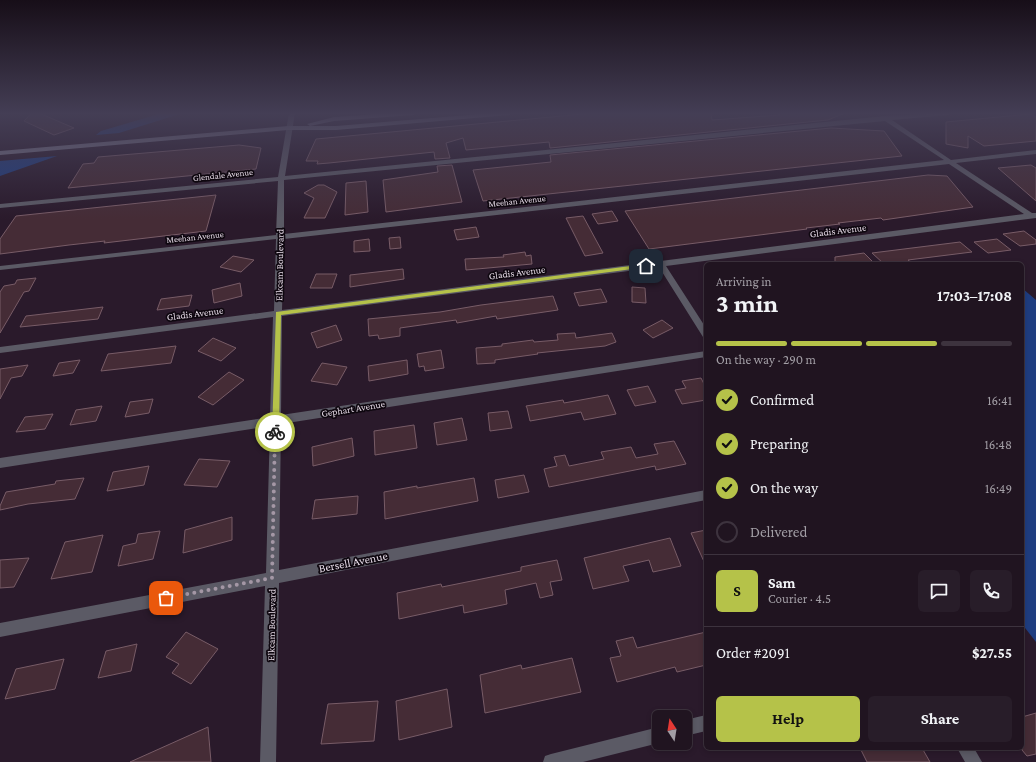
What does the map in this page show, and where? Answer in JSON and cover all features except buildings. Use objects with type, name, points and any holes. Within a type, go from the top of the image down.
[{"type":"street","points":[[0,153],[51,149]]},
{"type":"street","name":"Elkcam Boulevard","points":[[268,762],[281,178],[285,149]]},
{"type":"street","name":"Glendale Avenue","points":[[0,206],[583,149]]},
{"type":"street","points":[[930,149],[1034,217]]},
{"type":"street","name":"Meehan Avenue","points":[[0,268],[1036,152]]},
{"type":"street","name":"Gladis Avenue","points":[[0,350],[1034,217]]},
{"type":"street","points":[[661,264],[704,332]]},
{"type":"street","name":"Gephart Avenue","points":[[0,463],[704,354]]},
{"type":"street","name":"Bersell Avenue","points":[[0,630],[704,495]]},
{"type":"street","points":[[692,726],[704,723]]},
{"type":"street","points":[[551,762],[652,737]]},
{"type":"street","points":[[966,750],[974,762]]},
{"type":"water","points":[[57,156],[0,176],[0,161]]},
{"type":"water","points":[[1024,290],[1036,300],[1036,642],[1024,627]]},
{"type":"way so far","points":[[166,598],[272,578],[275,432]]},
{"type":"route","points":[[275,432],[278,314],[646,266]]}]
